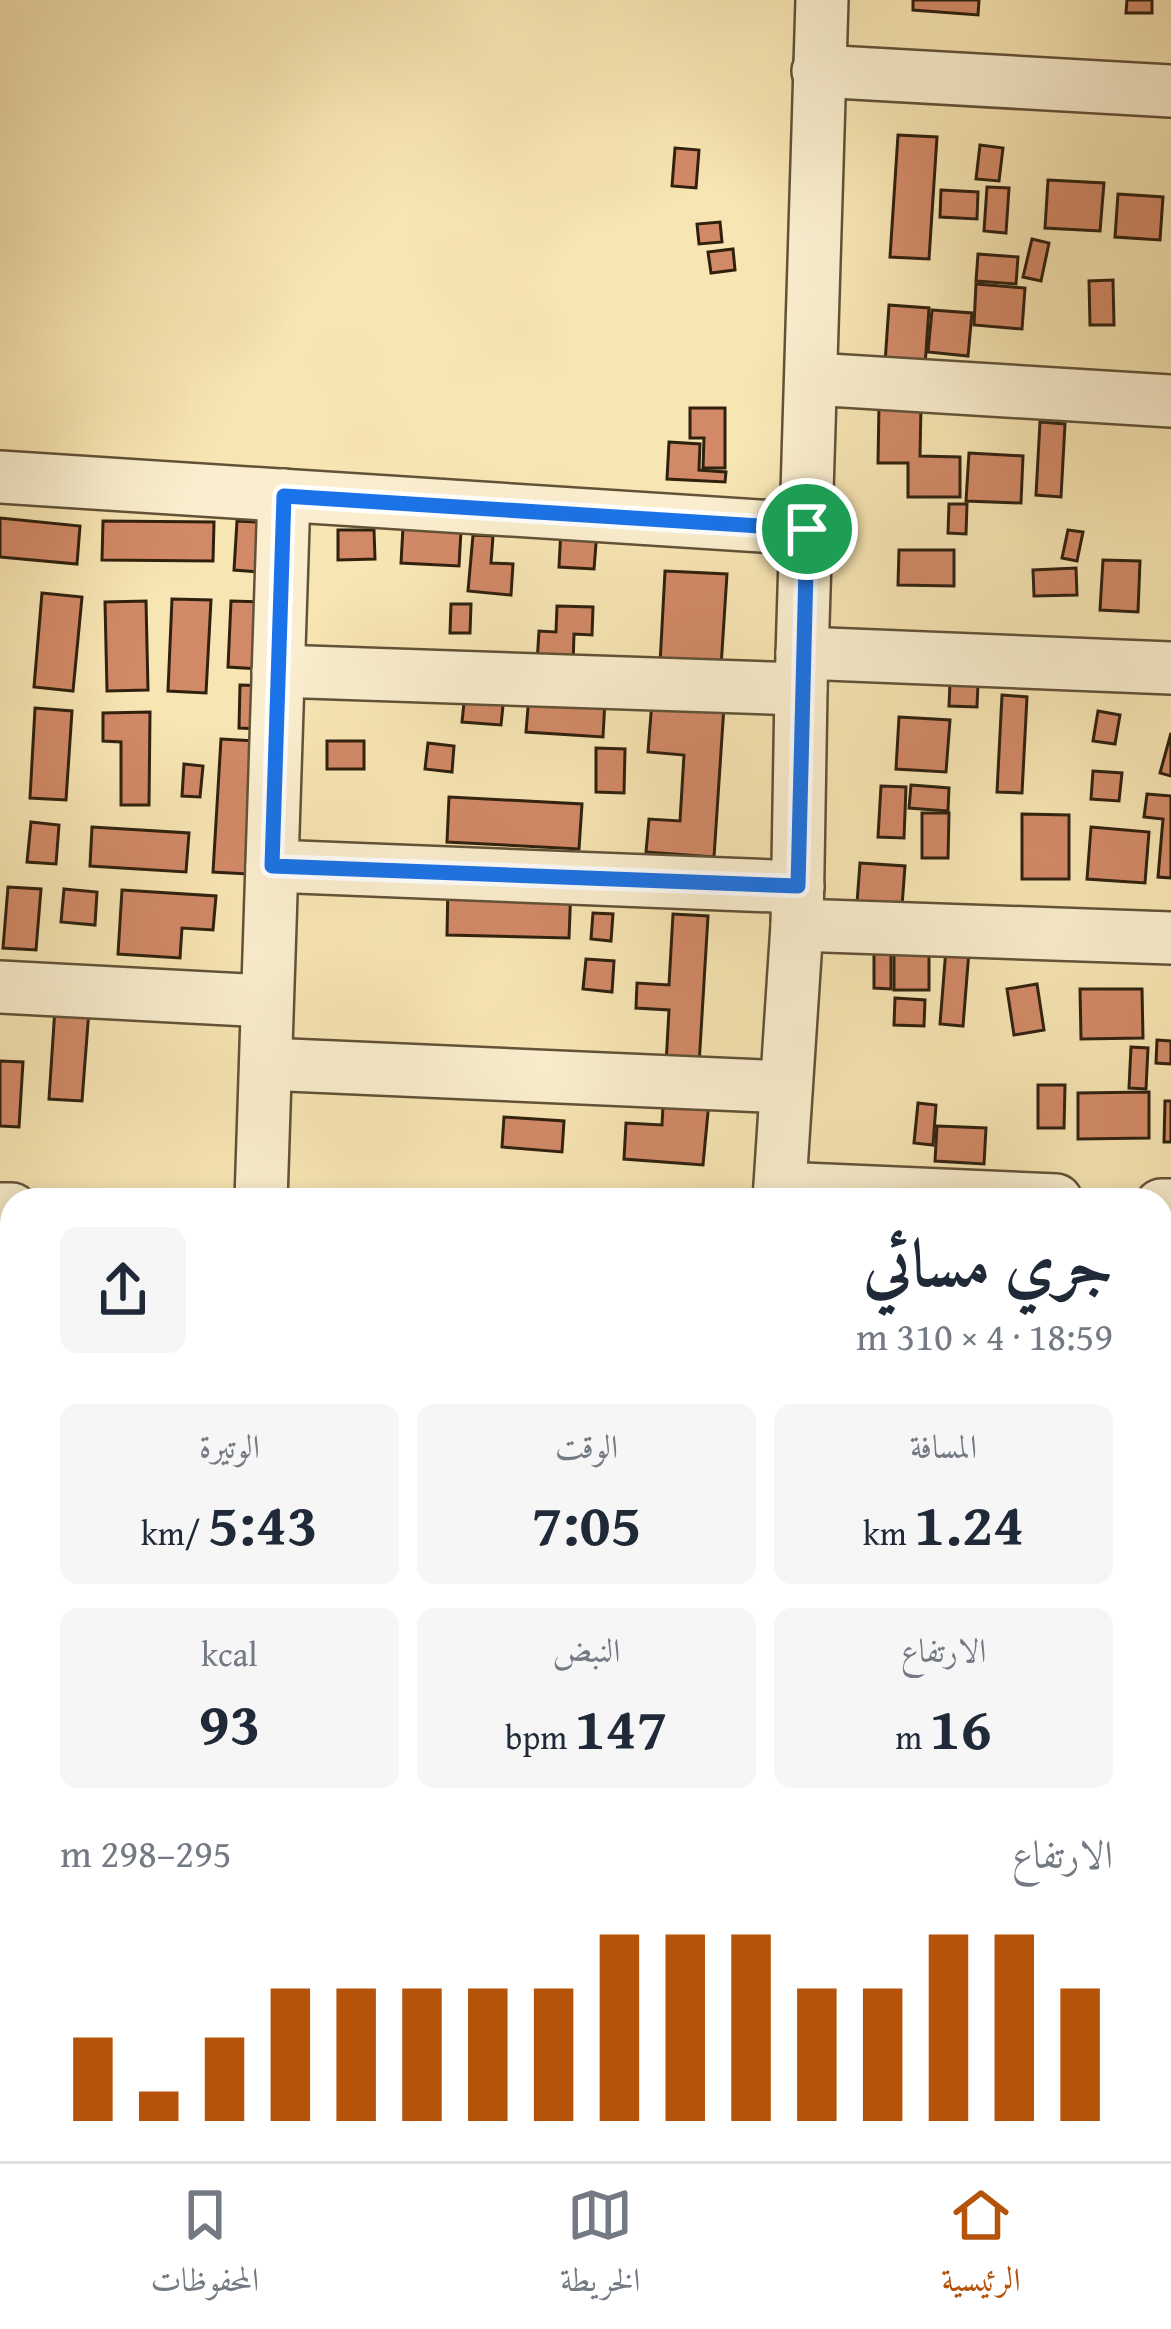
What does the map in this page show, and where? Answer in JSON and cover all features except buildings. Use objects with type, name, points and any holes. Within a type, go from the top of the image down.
[{"type":"street","points":[[780,1188],[798,906],[822,0]]},
{"type":"street","points":[[818,71],[1171,91]]},
{"type":"street","points":[[812,379],[1171,401]]},
{"type":"street","points":[[0,477],[807,529]]},
{"type":"street","points":[[261,1188],[284,496]]},
{"type":"street","points":[[278,670],[1171,668]]},
{"type":"street","points":[[272,866],[1171,938]]},
{"type":"street","points":[[0,987],[267,1001]]},
{"type":"street","points":[[266,1064],[786,1087]]},
{"type":"route","points":[[284,496],[807,529],[798,886],[272,866],[284,496]]}]
